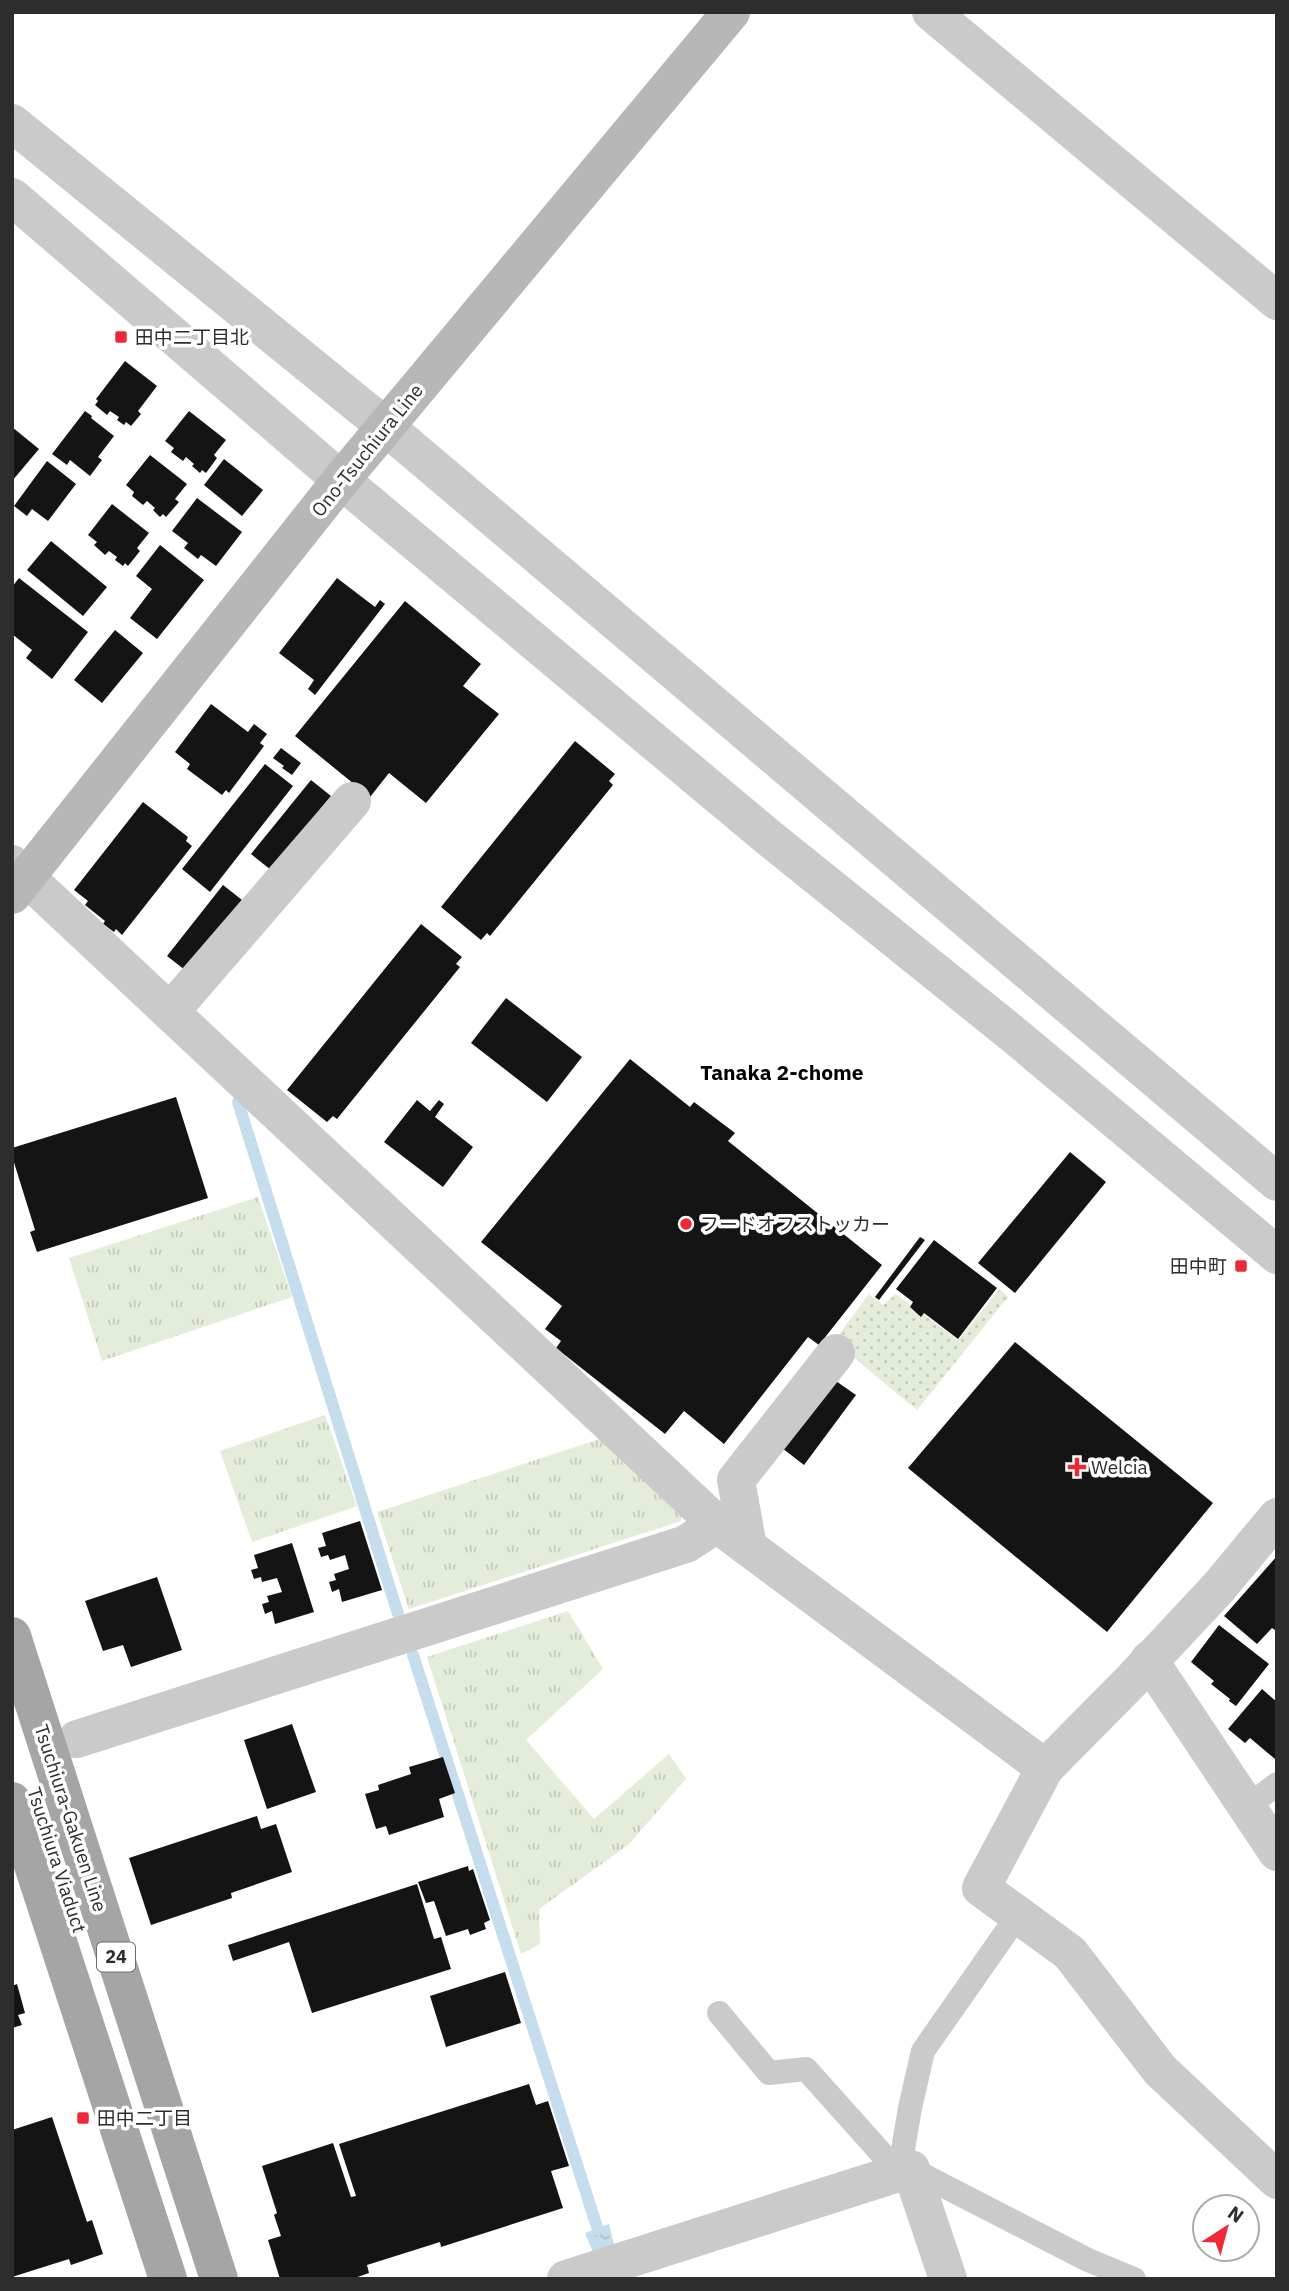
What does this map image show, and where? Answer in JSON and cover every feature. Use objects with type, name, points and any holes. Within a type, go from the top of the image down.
[{"type":"main road","name":"Ono-Tsuchiura Line","points":[[17,879],[341,480],[731,12]]},
{"type":"main road","name":"Tsuchiura-Gakuen Line","points":[[12,1636],[219,2279]]},
{"type":"main road","name":"Tsuchiura Viaduct","points":[[12,1721],[194,2279]]},
{"type":"main road","name":"24","points":[[12,1801],[168,2279]]},
{"type":"street","points":[[931,12],[1277,301]]},
{"type":"street","points":[[12,123],[386,427],[1277,1181]]},
{"type":"street","points":[[12,197],[341,480],[768,837],[1014,1035],[1277,1255]]},
{"type":"street","points":[[170,1012],[352,800]]},
{"type":"street","points":[[17,879],[170,1012],[717,1524],[1045,1768]]},
{"type":"street","points":[[748,1547],[736,1480],[836,1353]]},
{"type":"street","points":[[1277,1517],[1219,1587],[1045,1768],[981,1888],[1070,1953],[1160,2070],[1277,2180]]},
{"type":"street","points":[[77,1739],[686,1544],[717,1524]]},
{"type":"street","points":[[1149,1660],[1277,1852]]},
{"type":"street","points":[[566,2279],[905,2171],[948,2279]]},
{"type":"lane","points":[[1247,1807],[1277,1784]]},
{"type":"lane","points":[[905,2171],[910,2108],[923,2051],[1017,1915]]},
{"type":"lane","points":[[719,2013],[769,2073],[806,2069],[905,2171],[1088,2260],[1134,2279]]},
{"type":"green space","points":[[258,1197],[292,1297],[102,1361],[69,1258]]},
{"type":"green space","points":[[1000,1289],[1008,1297],[917,1410],[834,1341],[869,1294],[883,1305],[896,1294],[958,1340]]},
{"type":"green space","points":[[325,1415],[357,1506],[252,1542],[220,1451]]},
{"type":"green space","points":[[603,1438],[681,1507],[681,1521],[409,1609],[377,1512]]},
{"type":"green space","points":[[568,1611],[603,1669],[526,1740],[594,1819],[669,1754],[686,1779],[628,1845],[539,1909],[540,1944],[521,1954],[427,1657]]},
{"type":"water","points":[[609,2224],[622,2279],[604,2279],[585,2233]]},
{"type":"building","points":[[125,361],[157,386],[138,411],[141,414],[131,426],[126,422],[124,425],[117,420],[119,417],[110,411],[107,415],[95,405],[98,401],[96,399]]},
{"type":"building","points":[[85,411],[114,436],[98,457],[102,460],[90,476],[70,460],[67,465],[52,454]]},
{"type":"building","points":[[189,411],[226,440],[214,455],[217,458],[206,473],[202,470],[200,473],[186,457],[183,461],[171,452],[174,448],[165,441]]},
{"type":"building","points":[[12,427],[39,449],[12,481]]},
{"type":"building","points":[[150,455],[187,484],[175,499],[179,502],[166,517],[163,514],[160,517],[147,501],[143,505],[132,496],[134,492],[126,485]]},
{"type":"building","points":[[224,459],[263,490],[242,516],[204,485]]},
{"type":"building","points":[[47,461],[76,484],[48,521],[32,509],[27,516],[14,506]]},
{"type":"building","points":[[197,498],[242,532],[216,566],[201,555],[198,559],[184,548],[188,543],[172,531]]},
{"type":"building","points":[[112,504],[149,533],[128,566],[115,560],[117,557],[109,551],[105,555],[94,545],[97,542],[88,535]]},
{"type":"building","points":[[51,541],[107,587],[83,616],[27,570]]},
{"type":"building","points":[[160,545],[204,580],[157,639],[130,618],[152,589],[136,576]]},
{"type":"building","points":[[19,578],[88,632],[52,679],[26,658],[32,650],[12,634],[12,587]]},
{"type":"building","points":[[337,578],[375,607],[380,600],[385,604],[315,695],[308,689],[314,680],[279,653]]},
{"type":"building","points":[[405,601],[481,664],[463,686],[499,714],[426,803],[389,773],[370,797],[295,736]]},
{"type":"building","points":[[115,630],[143,653],[102,703],[74,680]]},
{"type":"building","points":[[211,704],[248,732],[254,724],[267,734],[260,743],[264,746],[229,793],[226,790],[222,795],[187,769],[190,764],[175,752]]},
{"type":"building","points":[[575,741],[615,774],[609,781],[613,785],[490,936],[487,933],[481,940],[441,907]]},
{"type":"building","points":[[281,748],[301,763],[292,775],[273,758]]},
{"type":"building","points":[[265,764],[293,786],[210,892],[182,869]]},
{"type":"building","points":[[311,780],[331,796],[271,870],[251,854]]},
{"type":"building","points":[[143,802],[188,837],[186,841],[192,846],[122,935],[116,929],[114,932],[103,924],[105,921],[85,905],[88,901],[74,890]]},
{"type":"building","points":[[223,885],[242,900],[185,970],[167,956]]},
{"type":"building","points":[[421,924],[462,957],[456,964],[460,967],[337,1119],[333,1116],[327,1122],[287,1090]]},
{"type":"building","points":[[506,998],[582,1057],[547,1102],[471,1043]]},
{"type":"building","points":[[630,1059],[690,1107],[694,1102],[735,1133],[728,1141],[882,1265],[819,1345],[808,1337],[724,1444],[684,1411],[665,1434],[556,1348],[561,1341],[545,1329],[562,1306],[481,1242]]},
{"type":"building","points":[[176,1097],[208,1198],[37,1252],[30,1232],[35,1230],[12,1156],[12,1148]]},
{"type":"building","points":[[417,1100],[430,1111],[439,1100],[444,1104],[435,1117],[473,1147],[443,1187],[384,1142]]},
{"type":"building","points":[[1070,1152],[1106,1182],[1015,1293],[978,1263]]},
{"type":"building","points":[[920,1237],[925,1240],[879,1300],[875,1297]]},
{"type":"building","points":[[934,1240],[997,1288],[958,1339],[924,1313],[921,1317],[910,1307],[913,1302],[896,1289]]},
{"type":"building","points":[[1015,1342],[1213,1503],[1107,1632],[908,1468]]},
{"type":"building","points":[[833,1379],[856,1395],[804,1465],[782,1448]]},
{"type":"building","points":[[360,1521],[382,1590],[342,1602],[339,1589],[332,1592],[329,1582],[336,1580],[334,1574],[349,1569],[345,1555],[330,1560],[328,1555],[321,1557],[318,1548],[326,1546],[322,1533]]},
{"type":"building","points":[[292,1543],[314,1612],[275,1624],[272,1611],[265,1614],[262,1604],[269,1602],[267,1596],[282,1592],[277,1578],[262,1582],[261,1577],[254,1579],[251,1570],[258,1568],[254,1555]]},
{"type":"building","points":[[1277,1556],[1277,1628],[1272,1628],[1257,1644],[1224,1616]]},
{"type":"building","points":[[157,1577],[182,1650],[131,1667],[123,1645],[103,1651],[85,1601]]},
{"type":"building","points":[[1219,1625],[1269,1664],[1236,1706],[1211,1684],[1214,1681],[1191,1662]]},
{"type":"building","points":[[1262,1689],[1277,1702],[1275,1759],[1250,1738],[1245,1743],[1228,1729]]},
{"type":"building","points":[[292,1724],[316,1792],[267,1809],[244,1740]]},
{"type":"building","points":[[443,1757],[455,1793],[439,1799],[444,1817],[389,1835],[386,1826],[376,1829],[365,1794],[379,1790],[378,1785],[411,1774],[409,1767]]},
{"type":"building","points":[[257,1816],[261,1829],[276,1824],[292,1872],[231,1893],[232,1898],[151,1925],[129,1858]]},
{"type":"building","points":[[468,1866],[469,1871],[473,1869],[490,1920],[484,1923],[486,1929],[470,1935],[468,1929],[446,1936],[434,1901],[426,1903],[418,1882]]},
{"type":"building","points":[[417,1884],[434,1939],[441,1937],[451,1969],[312,2013],[289,1942],[233,1961],[228,1945]]},
{"type":"building","points":[[505,1972],[521,2023],[446,2047],[430,1996]]},
{"type":"building","points":[[17,1984],[25,2013],[18,2015],[22,2025],[12,2028],[12,1986]]},
{"type":"building","points":[[529,2084],[536,2105],[548,2101],[569,2166],[551,2171],[563,2208],[441,2247],[440,2242],[367,2265],[369,2273],[352,2279],[280,2279],[268,2240],[281,2236],[274,2215],[277,2213],[262,2166],[333,2143],[351,2197],[356,2196],[339,2144]]},
{"type":"building","points":[[52,2117],[87,2222],[92,2220],[103,2254],[71,2265],[69,2259],[12,2277],[12,2130]]},
{"type":"waterway","points":[[238,1102],[398,1614]]},
{"type":"waterway","points":[[413,1655],[598,2230]]},
{"type":"place","name":"田中二丁目北","points":[[121,337]]},
{"type":"place","name":"フードオフストッカー","points":[[686,1224]]},
{"type":"place","name":"田中町","points":[[1241,1266]]},
{"type":"place","name":"Welcia","points":[[1077,1467]]},
{"type":"place","name":"田中二丁目","points":[[83,2118]]},
{"type":"district","name":"Tanaka 2-chome","points":[[782,1073]]}]
